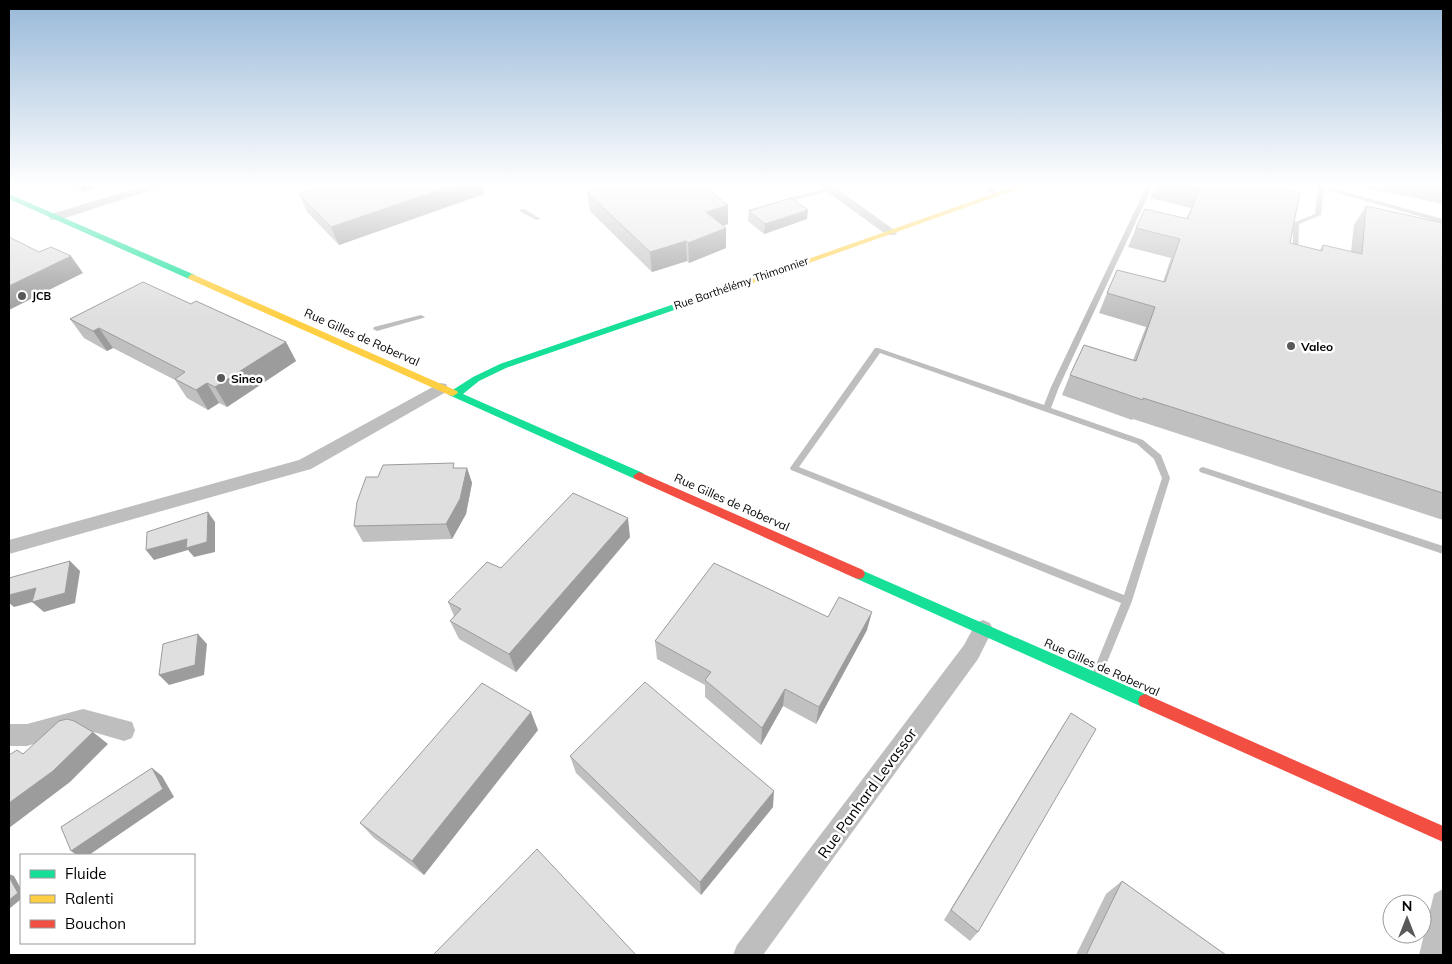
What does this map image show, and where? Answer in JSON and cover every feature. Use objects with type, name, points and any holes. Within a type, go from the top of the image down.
[{"type":"street","name":"Rue Gilles de Roberval","points":[[80,228],[1443,834]]},
{"type":"street","points":[[885,228],[891,232]]},
{"type":"street","name":"Rue Barthélémy Thimonnier","points":[[456,394],[476,379],[503,366],[902,228]]},
{"type":"street","points":[[9,548],[305,465],[440,388]]},
{"type":"street","name":"Rue Panhard Levassor","points":[[747,955],[971,652],[983,629]]},
{"type":"street","points":[[9,735],[27,735],[84,719],[124,730]]},
{"type":"lane","points":[[1047,408],[1055,387],[1130,228]]},
{"type":"lane","points":[[1294,259],[1296,228]]},
{"type":"lane","points":[[377,329],[421,317]]},
{"type":"lane","points":[[1096,679],[1127,601],[1166,478],[1158,457],[1140,442],[878,350],[794,468],[1127,601]]},
{"type":"lane","points":[[1203,470],[1443,550]]},
{"type":"building","points":[[625,228],[726,228],[688,243],[686,241],[650,252]]},
{"type":"building","name":"Valeo","points":[[1136,228],[1293,228],[1290,243],[1322,251],[1323,245],[1362,254],[1364,228],[1443,228],[1443,493],[1143,398],[1143,400],[1070,375],[1084,345],[1136,361],[1155,307],[1107,293],[1117,270],[1165,282],[1180,239]]},
{"type":"building","points":[[9,237],[39,252],[51,247],[71,256],[9,286]]},
{"type":"building","points":[[143,282],[191,304],[196,301],[286,342],[215,387],[207,383],[196,390],[175,379],[185,372],[99,328],[93,331],[70,319]]},
{"type":"building","points":[[454,463],[453,468],[467,468],[460,499],[446,524],[354,526],[357,502],[366,477],[378,477],[383,465]]},
{"type":"building","points":[[573,493],[628,518],[509,654],[450,621],[461,609],[448,602],[487,562],[501,568]]},
{"type":"building","points":[[208,512],[207,542],[186,548],[187,539],[146,550],[147,532]]},
{"type":"building","points":[[70,561],[65,593],[32,602],[36,588],[9,595],[9,578]]},
{"type":"building","points":[[714,563],[828,617],[839,597],[872,612],[819,707],[785,689],[762,728],[705,680],[711,672],[655,641]]},
{"type":"building","points":[[198,634],[195,665],[159,675],[163,644]]},
{"type":"building","points":[[645,682],[774,791],[700,882],[570,756]]},
{"type":"building","points":[[482,683],[531,712],[412,861],[360,823]]},
{"type":"building","points":[[1071,713],[1096,729],[978,932],[951,910]]},
{"type":"building","points":[[67,719],[93,732],[53,771],[9,803],[9,755],[17,750],[23,754],[59,721]]},
{"type":"building","points":[[152,768],[163,789],[71,851],[61,827]]},
{"type":"building","points":[[537,849],[636,955],[433,955]]},
{"type":"building","points":[[9,877],[18,893],[9,900]]},
{"type":"building","points":[[1122,881],[1226,955],[1086,955]]},
{"type":"traffic: fast","points":[[81,228],[192,277]]},
{"type":"traffic: fast","points":[[456,394],[476,379],[503,366],[741,284]]},
{"type":"traffic: fast","points":[[453,393],[639,476]]},
{"type":"traffic: fast","points":[[859,574],[1145,701]]},
{"type":"traffic: slow","points":[[741,284],[902,228]]},
{"type":"traffic: slow","points":[[192,277],[453,393]]},
{"type":"traffic: jam","points":[[639,476],[859,574]]},
{"type":"traffic: jam","points":[[1145,701],[1443,834]]},
{"type":"place","name":"JCB","points":[[22,296]]},
{"type":"place","name":"Valeo","points":[[1291,346]]},
{"type":"place","name":"Sineo","points":[[221,378]]}]
